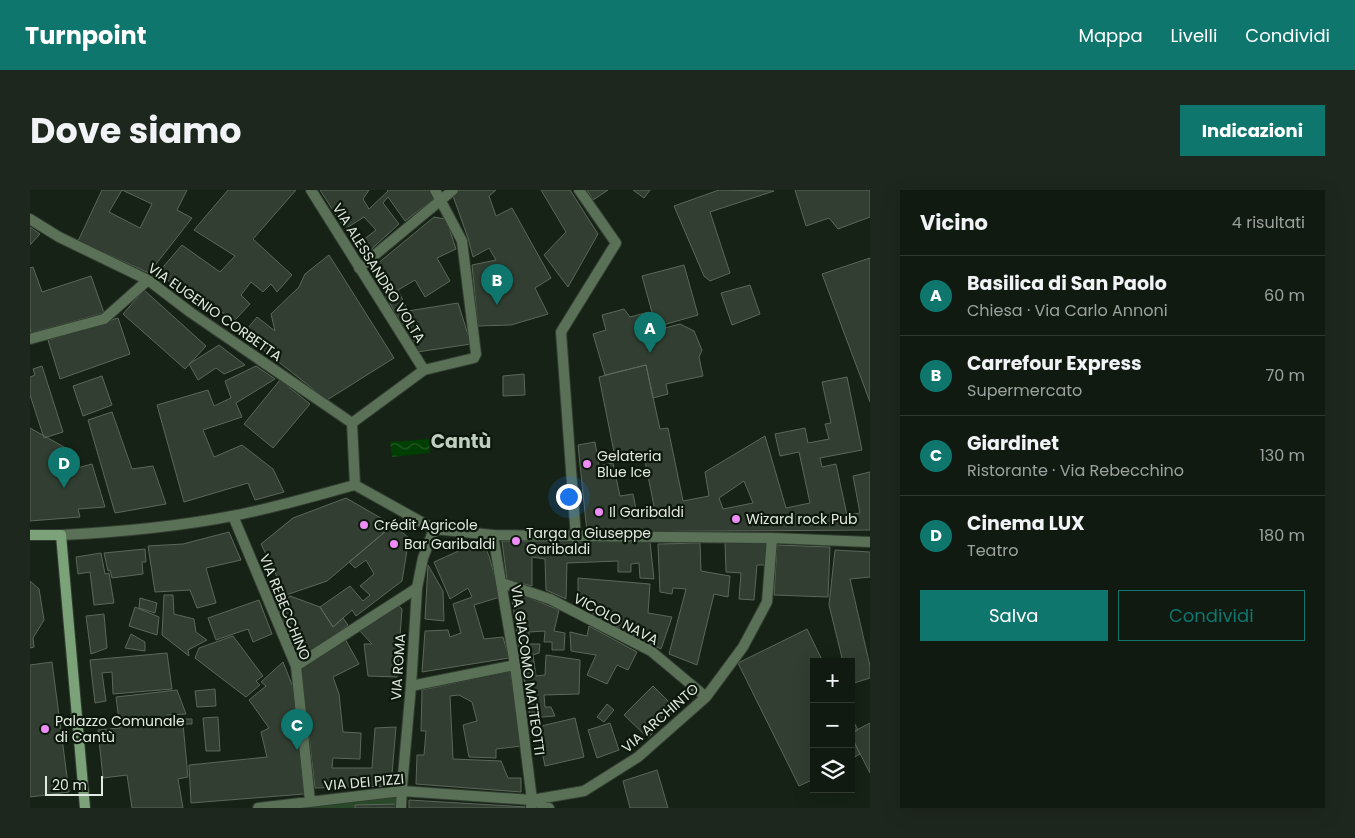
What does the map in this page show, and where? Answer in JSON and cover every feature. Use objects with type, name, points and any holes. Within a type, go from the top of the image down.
[{"type":"main road","points":[[30,535],[61,536],[85,808]]},
{"type":"street","name":"VIA ALESSANDRO VOLTA","points":[[311,190],[424,370]]},
{"type":"street","points":[[355,485],[352,423],[424,370],[474,358],[476,354],[465,251],[462,241],[435,190]]},
{"type":"street","points":[[359,268],[453,190]]},
{"type":"street","points":[[576,538],[560,332],[616,243],[579,190]]},
{"type":"street","name":"VIA EUGENIO CORBETTA","points":[[30,219],[59,237],[148,280],[190,312],[352,423]]},
{"type":"street","points":[[30,339],[104,319],[148,280]]},
{"type":"street","points":[[61,536],[173,526],[233,516],[355,485],[434,530],[493,536],[772,538],[870,542]]},
{"type":"street","name":"VIA REBECCHINO","points":[[233,516],[296,666],[310,801]]},
{"type":"street","name":"VIA ROMA","points":[[401,808],[417,588],[423,558],[434,530]]},
{"type":"street","name":"VIA GIACOMO MATTEOTTI","points":[[493,536],[515,665],[532,804]]},
{"type":"street","name":"VIA ARCHINTO","points":[[532,804],[584,791],[638,758],[706,697],[743,647],[767,602],[772,538]]},
{"type":"street","name":"VICOLO NAVA","points":[[502,584],[550,599],[651,652],[706,697]]},
{"type":"street","points":[[296,666],[417,588]]},
{"type":"street","points":[[411,686],[515,665]]},
{"type":"street","name":"VIA DEI PIZZI","points":[[258,808],[402,791],[532,804]]},
{"type":"street","points":[[532,804],[548,808]]},
{"type":"shaded area","points":[[401,797],[401,808],[288,808],[340,801]]},
{"type":"water","points":[[429,439],[430,453],[392,457],[390,442]]},
{"type":"building","points":[[102,190],[122,190],[187,190],[177,210],[192,218],[149,273],[78,241]],"holes":[[[122,190],[152,204],[140,228],[109,212]]]},
{"type":"building","points":[[228,190],[296,190],[253,239],[292,275],[277,292],[271,284],[263,292],[251,282],[241,295],[250,304],[235,320],[157,274],[182,245],[220,272],[235,256],[194,230]]},
{"type":"building","points":[[320,190],[369,190],[363,199],[369,209],[387,190],[430,190],[435,198],[405,221],[388,197],[383,203],[399,224],[365,255],[358,244],[376,230],[364,217],[345,229]]},
{"type":"building","points":[[460,190],[496,190],[489,196],[496,216],[512,208],[551,278],[535,288],[548,314],[511,325],[478,326],[472,265],[496,260],[489,248],[473,257],[453,196]]},
{"type":"building","points":[[541,190],[570,190],[598,234],[568,287],[544,255],[566,232]]},
{"type":"building","points":[[587,190],[608,190],[593,200]]},
{"type":"building","points":[[633,190],[650,190],[644,198]]},
{"type":"building","points":[[719,190],[774,191],[710,212],[730,273],[710,281],[704,276],[674,206]]},
{"type":"building","points":[[795,190],[870,190],[870,217],[838,229],[829,218],[806,226]]},
{"type":"building","points":[[434,217],[446,219],[456,249],[437,258],[450,281],[425,297],[415,280],[398,290],[408,311],[458,303],[471,344],[417,352],[371,269]]},
{"type":"building","points":[[30,227],[40,234],[30,245]]},
{"type":"building","points":[[329,255],[394,358],[327,400],[243,334],[257,317],[275,331],[271,314],[299,287],[305,274]]},
{"type":"building","points":[[870,258],[870,402],[822,274]]},
{"type":"building","points":[[684,265],[698,315],[656,327],[642,276]]},
{"type":"building","points":[[33,267],[42,292],[91,276],[104,313],[31,333],[30,268]]},
{"type":"building","points":[[750,285],[760,314],[732,325],[721,293]]},
{"type":"building","points":[[144,290],[206,346],[185,369],[123,314]]},
{"type":"building","points":[[624,309],[630,317],[649,312],[654,331],[680,324],[694,331],[702,350],[699,357],[703,376],[666,384],[668,394],[653,398],[646,365],[605,375],[593,334],[606,330],[602,315]]},
{"type":"building","points":[[118,318],[130,354],[60,379],[48,340]]},
{"type":"building","points":[[219,345],[245,365],[224,374],[216,368],[198,380],[189,364]]},
{"type":"building","points":[[646,365],[660,429],[668,428],[683,501],[709,496],[705,472],[765,436],[786,508],[810,503],[799,452],[780,456],[775,434],[805,428],[808,443],[829,439],[825,424],[831,423],[822,382],[847,377],[862,450],[820,458],[822,467],[836,464],[847,515],[860,513],[853,476],[870,472],[870,530],[587,532],[578,445],[595,442],[599,466],[613,463],[620,496],[633,494],[636,509],[654,506],[644,456],[616,462],[599,377]],"holes":[[[744,481],[753,503],[723,509],[719,498]]]},
{"type":"building","points":[[42,366],[63,432],[44,438],[30,395],[30,377],[35,375],[33,369]]},
{"type":"building","points":[[256,366],[275,379],[236,403],[242,417],[203,430],[214,457],[242,445],[273,469],[284,492],[255,500],[248,483],[184,502],[157,405],[208,390],[214,406],[231,398],[225,381]]},
{"type":"building","points":[[524,374],[525,395],[503,396],[503,376]]},
{"type":"building","points":[[102,376],[112,405],[83,416],[73,386]]},
{"type":"building","points":[[280,380],[310,404],[273,448],[244,424]]},
{"type":"building","points":[[112,412],[132,469],[153,466],[166,504],[115,513],[88,420]]},
{"type":"building","points":[[30,428],[73,452],[77,468],[92,464],[105,507],[78,509],[80,517],[30,521]]},
{"type":"building","points":[[346,498],[393,525],[327,581],[286,595],[261,544],[293,518]]},
{"type":"building","points":[[393,525],[409,538],[402,581],[356,616],[352,610],[333,627],[320,607],[350,586],[363,601],[370,595],[360,586],[374,574],[366,560],[355,568],[349,562]]},
{"type":"building","points":[[229,532],[241,560],[206,568],[216,603],[197,608],[190,590],[155,592],[148,546],[183,544]]},
{"type":"building","points":[[483,540],[500,597],[474,605],[484,639],[503,637],[509,658],[422,672],[425,631],[448,630],[450,637],[461,633],[453,604],[472,597],[468,588],[450,599],[434,562]]},
{"type":"building","points":[[502,541],[650,542],[654,579],[640,578],[639,563],[631,564],[631,572],[618,572],[618,561],[567,563],[566,599],[546,590],[545,559],[532,557],[532,586],[507,580]]},
{"type":"building","points":[[725,542],[768,543],[765,565],[757,565],[754,600],[739,599],[741,573],[726,572]]},
{"type":"building","points":[[700,543],[701,571],[730,576],[728,597],[714,594],[697,665],[669,654],[686,589],[673,588],[672,594],[660,592],[658,544]]},
{"type":"building","points":[[777,545],[830,547],[828,597],[774,595]]},
{"type":"building","points":[[145,549],[146,562],[142,562],[143,574],[112,578],[110,570],[108,571],[104,553]]},
{"type":"building","points":[[835,550],[870,552],[870,577],[850,579],[870,666],[870,678],[855,683],[855,658],[842,658],[829,605]]},
{"type":"building","points":[[101,553],[105,574],[109,573],[114,603],[94,605],[90,572],[78,574],[76,557]]},
{"type":"building","points":[[428,565],[443,591],[444,621],[425,619]]},
{"type":"building","points":[[578,578],[650,584],[648,613],[672,617],[661,649],[593,615],[594,599],[578,599]]},
{"type":"building","points":[[30,581],[39,589],[44,620],[33,638],[34,647],[30,648]]},
{"type":"building","points":[[164,595],[173,595],[174,614],[194,619],[196,632],[207,640],[188,650],[189,656],[162,635]]},
{"type":"building","points":[[523,595],[559,610],[554,631],[565,633],[564,650],[552,650],[552,642],[544,642],[545,631],[529,632],[529,644],[540,644],[539,653],[533,655],[536,676],[545,675],[546,655],[580,660],[579,694],[544,695],[545,707],[551,707],[555,716],[530,718],[512,600]]},
{"type":"building","points":[[290,596],[320,607],[333,627],[343,618],[348,625],[306,657],[292,643],[277,607]]},
{"type":"building","points":[[140,598],[157,603],[155,613],[139,608]]},
{"type":"building","points":[[259,600],[272,634],[253,642],[248,629],[216,640],[208,618]]},
{"type":"building","points":[[398,605],[402,609],[397,677],[368,676],[364,644],[372,644],[359,630]]},
{"type":"building","points":[[135,607],[159,617],[157,635],[129,626]]},
{"type":"building","points":[[104,614],[107,648],[91,654],[86,616]]},
{"type":"building","points":[[589,626],[637,652],[628,670],[617,665],[607,684],[587,675],[596,655],[571,651],[570,632],[587,636]]},
{"type":"building","points":[[807,629],[821,658],[810,658],[810,781],[799,786],[738,663]]},
{"type":"building","points":[[131,634],[145,642],[145,651],[125,648]]},
{"type":"building","points":[[233,636],[263,676],[256,681],[260,685],[246,697],[195,658],[199,648]]},
{"type":"building","points":[[344,637],[359,664],[333,677],[339,694],[343,732],[361,733],[360,759],[333,758],[332,768],[372,768],[375,728],[396,727],[391,786],[315,788],[301,668]]},
{"type":"building","points":[[167,653],[172,689],[113,694],[112,672],[102,673],[106,701],[95,703],[90,660]]},
{"type":"building","name":"Palazzo Comunale di Cantù","points":[[52,662],[69,792],[30,797],[30,665]]},
{"type":"building","points":[[283,662],[293,687],[304,794],[191,803],[189,765],[267,757],[261,732],[269,728],[249,700],[266,686],[261,682]]},
{"type":"building","points":[[510,671],[522,746],[496,749],[496,758],[469,757],[463,725],[477,721],[472,702],[459,695],[450,696],[453,759],[501,761],[508,778],[521,778],[521,792],[416,784],[417,755],[424,755],[426,731],[421,731],[422,690]]},
{"type":"building","points":[[653,686],[676,709],[648,738],[624,715]]},
{"type":"building","points":[[215,689],[216,706],[197,707],[195,691]]},
{"type":"building","points":[[177,690],[186,714],[167,715],[166,719],[192,719],[192,724],[183,724],[188,777],[178,779],[183,808],[132,808],[127,775],[103,778],[98,730],[120,728],[116,697]]},
{"type":"building","points":[[607,704],[614,710],[604,722],[597,717]]},
{"type":"building","points":[[218,717],[220,751],[206,751],[203,718]]},
{"type":"building","points":[[575,718],[584,757],[545,766],[537,727]]},
{"type":"building","points":[[610,723],[619,750],[597,758],[588,730]]},
{"type":"building","points":[[870,723],[870,773],[855,744],[855,731]]},
{"type":"building","points":[[855,744],[860,754],[855,757]]},
{"type":"building","points":[[657,770],[668,808],[630,808],[623,781]]},
{"type":"building","points":[[409,800],[527,807],[527,808],[409,808]]},
{"type":"building","points":[[397,804],[397,808],[355,808],[355,805]]},
{"type":"place","name":"Carrefour Express","points":[[497,305]]},
{"type":"place","name":"Basilica di San Paolo","points":[[650,353]]},
{"type":"place","name":"Gelateria Blue Ice","points":[[587,464]]},
{"type":"place","name":"Cinema LUX","points":[[64,488]]},
{"type":"place","name":"Il Garibaldi","points":[[599,512]]},
{"type":"place","name":"Wizard rock Pub","points":[[736,519]]},
{"type":"place","name":"Crédit Agricole","points":[[364,525]]},
{"type":"place","name":"Targa a Giuseppe Garibaldi","points":[[516,541]]},
{"type":"place","name":"Bar Garibaldi","points":[[394,544]]},
{"type":"place","name":"Palazzo Comunale di Cantù","points":[[45,729]]},
{"type":"place","name":"Giardinet","points":[[297,750]]},
{"type":"district","name":"Cantù","points":[[461,441]]}]
